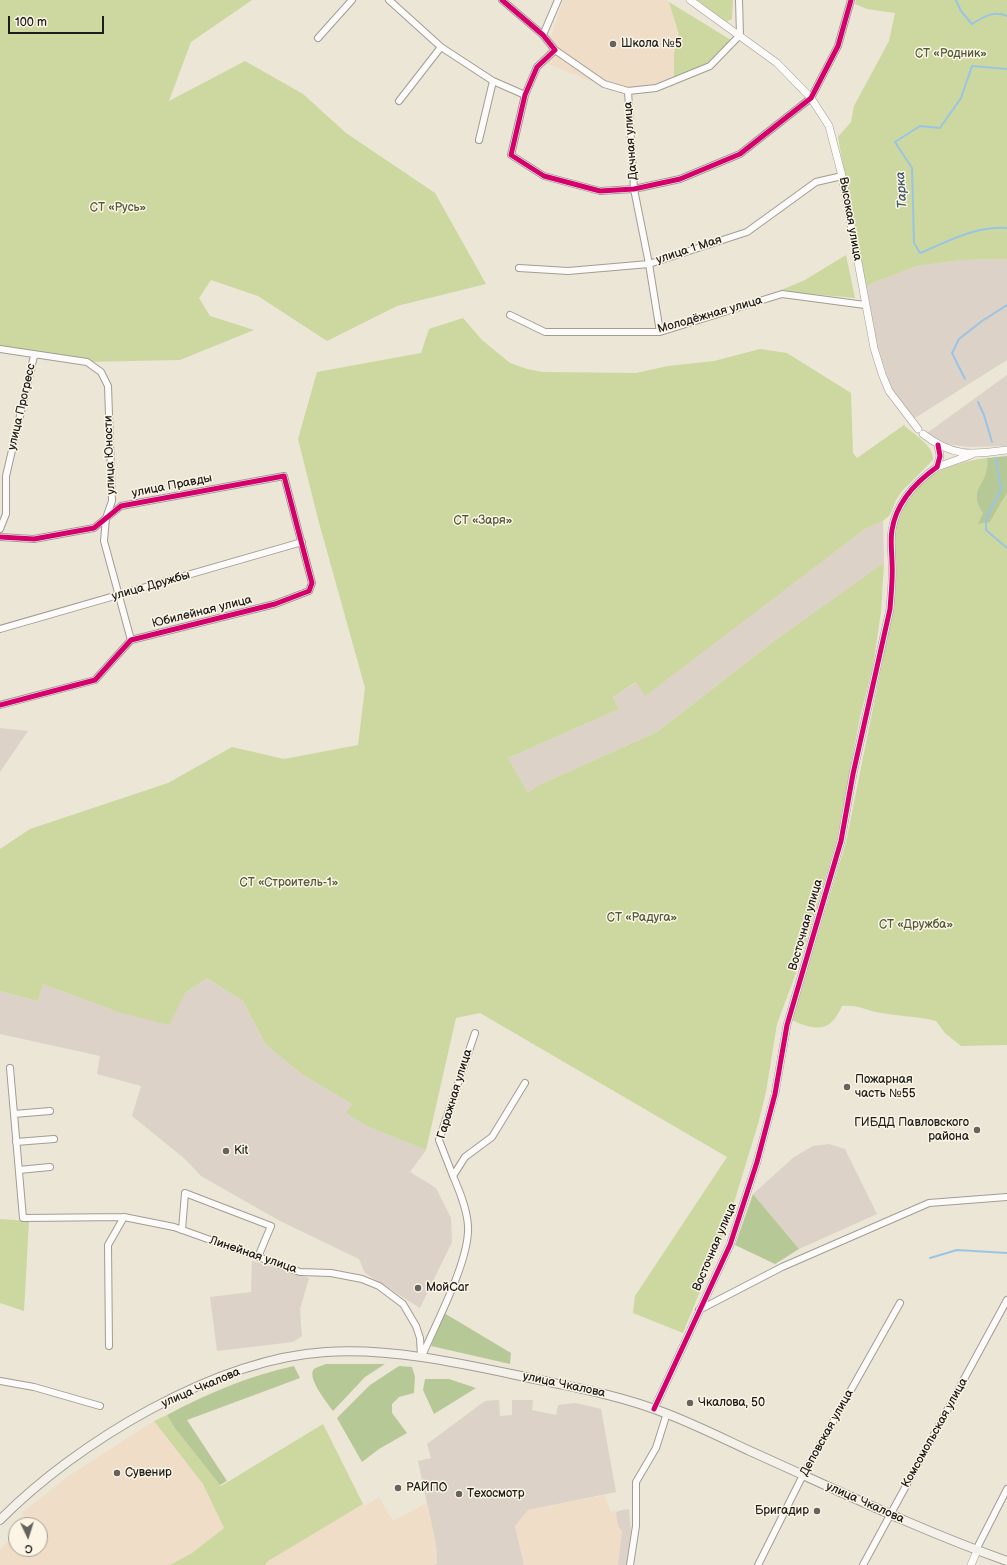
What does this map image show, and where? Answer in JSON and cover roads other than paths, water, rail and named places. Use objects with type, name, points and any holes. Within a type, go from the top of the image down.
[{"type":"main road","name":"улица Чкалова","points":[[0,1520],[27,1493],[105,1434],[184,1393],[228,1374],[276,1360],[326,1352],[361,1352],[421,1357],[453,1362],[621,1397],[667,1413],[890,1515],[977,1551],[1007,1561]]},
{"type":"street","points":[[318,38],[352,0]]},
{"type":"street","points":[[389,0],[442,47],[493,81],[525,95]]},
{"type":"street","points":[[502,0],[544,35],[554,50],[604,84],[628,91],[656,88],[710,66],[740,35],[739,0]]},
{"type":"street","points":[[544,35],[558,0]]},
{"type":"street","name":"Высокая улица","points":[[690,0],[777,63],[810,98],[829,126],[836,147],[842,176],[874,348],[889,391],[920,431],[938,445],[949,450],[982,453]]},
{"type":"street","points":[[554,50],[537,67],[525,95],[511,155],[544,176],[600,191],[634,189],[680,179],[740,154],[810,98],[838,46],[851,0]]},
{"type":"street","points":[[399,101],[442,47]]},
{"type":"street","points":[[479,140],[493,81]]},
{"type":"street","name":"Дачная улица","points":[[628,91],[634,189],[649,264],[660,332]]},
{"type":"street","name":"улица 1 Мая","points":[[519,268],[568,271],[649,264],[746,232],[816,182],[842,176]]},
{"type":"street","name":"Молодёжная улица","points":[[510,315],[545,332],[660,332],[782,294],[865,305]]},
{"type":"street","name":"улица Юности","points":[[0,349],[34,356],[87,362],[101,372],[108,386],[112,501],[106,518],[104,541],[131,640]]},
{"type":"street","name":"улица Прогресс","points":[[0,529],[6,514],[6,476],[34,356]]},
{"type":"street","points":[[937,467],[940,456],[938,445]]},
{"type":"street","points":[[982,453],[1007,450]]},
{"type":"street","name":"Восточная улица","points":[[654,1409],[730,1245],[749,1190],[775,1094],[787,1025],[841,841],[853,774],[890,609],[892,586],[891,531],[895,516],[902,502],[922,477],[937,467],[962,457],[982,453]]},
{"type":"street","name":"улица Правды","points":[[0,537],[34,539],[94,528],[122,506],[284,476]]},
{"type":"street","name":"Юбилейная улица","points":[[131,640],[275,604],[309,591],[312,583],[284,476]]},
{"type":"street","name":"улица Дружбы","points":[[0,629],[120,596],[302,542]]},
{"type":"street","points":[[0,705],[95,680],[131,640]]},
{"type":"street","name":"Гаражная улица","points":[[453,1176],[439,1140],[474,1033]]},
{"type":"street","name":"Линейная улица","points":[[10,1068],[23,1218],[124,1218],[182,1230],[300,1272],[332,1273],[362,1279],[379,1286],[403,1304],[411,1315],[420,1338],[421,1357]]},
{"type":"street","points":[[421,1357],[458,1270],[468,1237],[466,1212],[453,1176],[466,1156],[492,1137],[525,1083]]},
{"type":"street","points":[[14,1114],[50,1111]]},
{"type":"street","points":[[16,1142],[54,1139]]},
{"type":"street","points":[[19,1170],[50,1167]]},
{"type":"street","points":[[182,1230],[185,1193],[271,1226],[258,1257]]},
{"type":"street","name":"Восточная улица","points":[[699,1310],[782,1267],[929,1204],[1007,1198]]},
{"type":"street","points":[[109,1346],[108,1245],[124,1218]]},
{"type":"street","name":"Комсомольская улица","points":[[863,1565],[1007,1300]]},
{"type":"street","name":"Деповская улица","points":[[758,1565],[803,1475],[900,1303]]},
{"type":"street","points":[[0,1381],[34,1387],[100,1406]]},
{"type":"street","points":[[630,1565],[636,1526],[636,1482],[656,1448],[667,1413]]},
{"type":"street","points":[[971,1565],[978,1546],[1007,1489]]},
{"type":"waterway","name":"Тарка","points":[[956,0],[961,11],[972,24],[993,14],[1002,14],[1007,16]]},
{"type":"waterway","name":"Тарка","points":[[1007,69],[972,66],[961,98],[940,128],[920,126],[895,142],[912,168],[914,243],[920,253],[962,235],[984,229],[1007,228]]},
{"type":"waterway","name":"Тарка","points":[[965,379],[952,353],[959,339],[982,321],[1007,305]]},
{"type":"waterway","name":"Тарка","points":[[978,402],[984,415],[992,442]]},
{"type":"waterway","name":"Тарка","points":[[996,458],[1001,489],[986,519],[986,530],[1007,548]]},
{"type":"waterway","points":[[930,1258],[957,1250],[1007,1253]]},
{"type":"place","name":"Школа №5","points":[[613,44]]},
{"type":"place","name":"Пожарная часть №55","points":[[847,1087]]},
{"type":"place","name":"ГИБДД Павловского района","points":[[977,1130]]},
{"type":"place","name":"Kit","points":[[226,1151]]},
{"type":"place","name":"МойCar","points":[[418,1288]]},
{"type":"place","name":"Чкалова, 50","points":[[690,1403]]},
{"type":"place","name":"Сувенир","points":[[117,1473]]},
{"type":"place","name":"РАЙПО","points":[[398,1488]]},
{"type":"place","name":"Техосмотр","points":[[459,1494]]},
{"type":"place","name":"Бригадир","points":[[817,1511]]},
{"type":"park label","name":"СТ «Родник»","points":[[951,54]]},
{"type":"park label","name":"СТ «Русь»","points":[[118,208]]},
{"type":"park label","name":"СТ «Заря»","points":[[483,521]]},
{"type":"park label","name":"СТ «Строитель-1»","points":[[289,883]]},
{"type":"park label","name":"СТ «Радуга»","points":[[642,918]]},
{"type":"park label","name":"СТ «Дружба»","points":[[916,925]]}]
